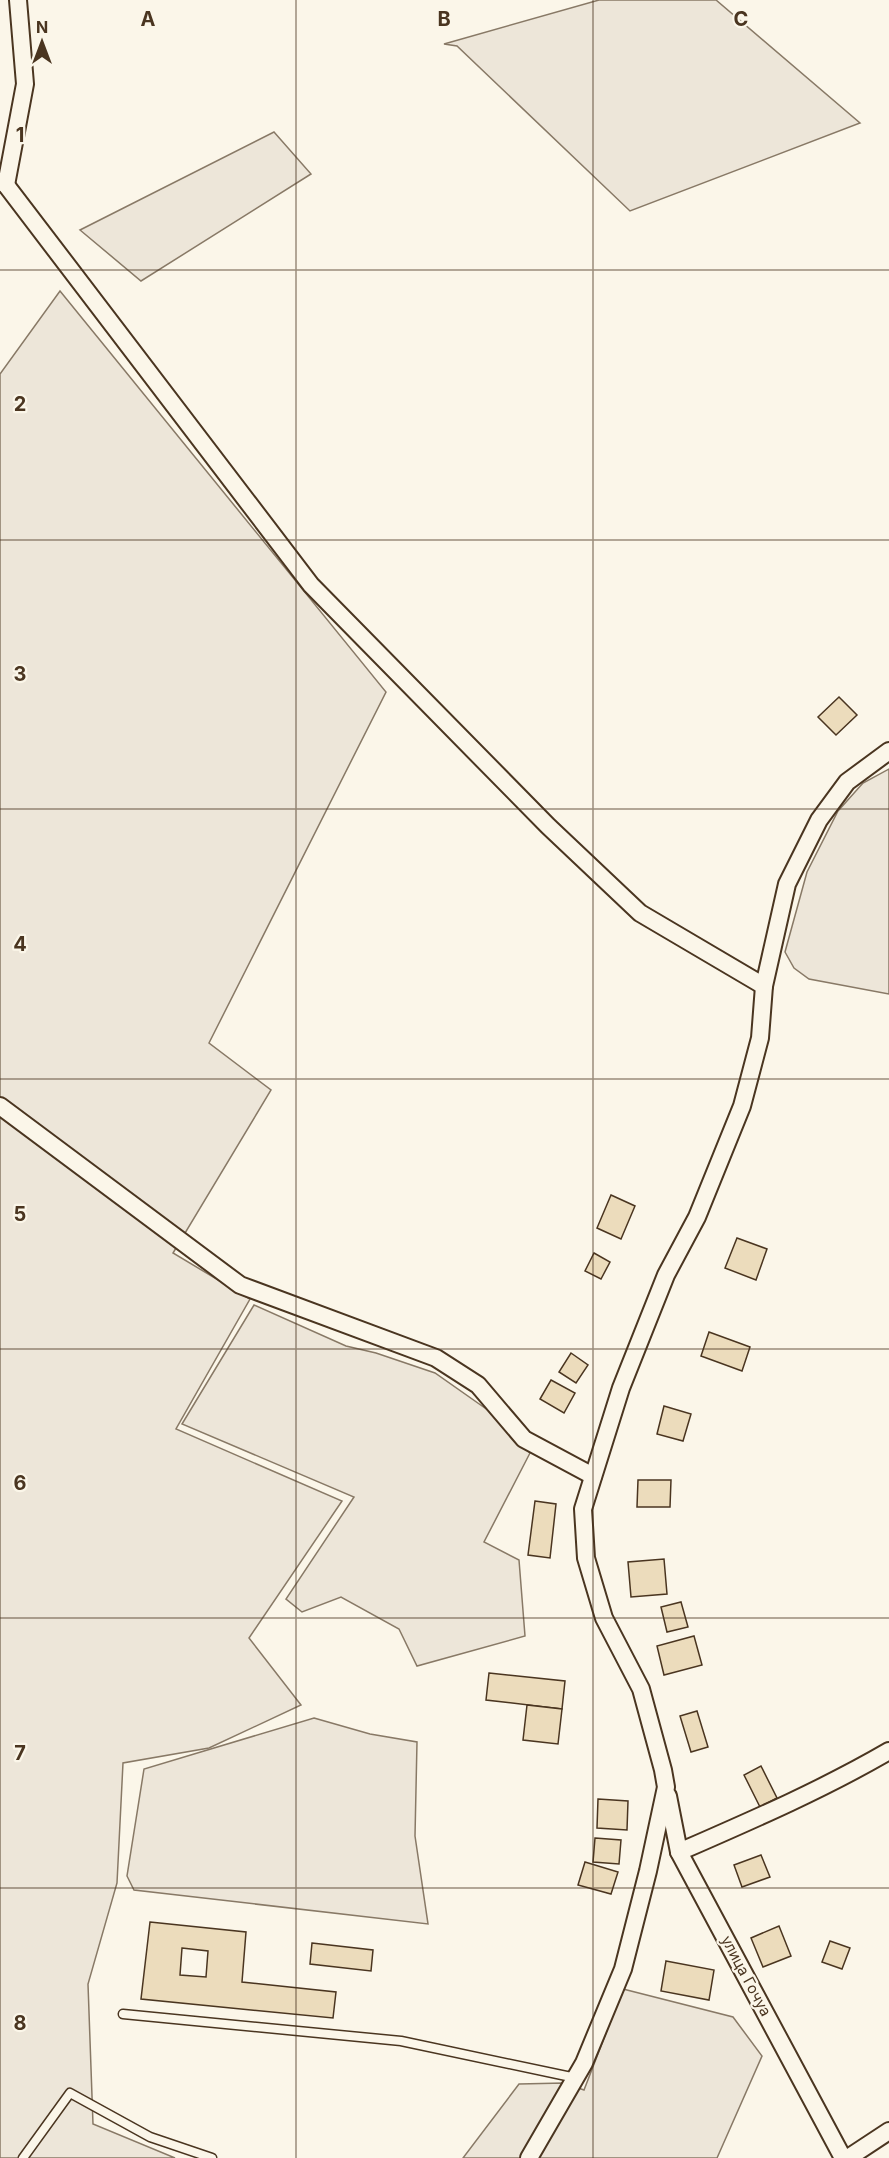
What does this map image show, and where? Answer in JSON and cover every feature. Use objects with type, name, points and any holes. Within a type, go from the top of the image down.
[{"type":"street","points":[[18,0],[25,84],[3,183],[311,585],[548,826],[640,913],[764,986]]},
{"type":"street","name":"улица Гочуа","points":[[843,2158],[679,1852],[663,1770],[641,1689],[604,1618],[586,1558],[583,1509],[621,1388],[662,1286],[697,1217],[742,1106],[760,1038],[764,986],[787,884],[819,820],[847,782],[889,751]]},
{"type":"street","points":[[0,1106],[240,1285],[436,1359],[478,1385],[524,1439],[593,1476]]},
{"type":"street","points":[[679,1852],[758,1817],[889,1751]]},
{"type":"street","points":[[529,2158],[576,2078],[623,1969],[666,1787]]},
{"type":"street","points":[[848,2158],[889,2131]]},
{"type":"lane","points":[[123,2014],[401,2042],[576,2078]]},
{"type":"lane","points":[[23,2158],[70,2093],[150,2137],[212,2158]]},
{"type":"shaded area","points":[[599,0],[716,0],[860,123],[630,211],[457,46],[444,44]]},
{"type":"shaded area","points":[[274,132],[311,174],[141,281],[80,230]]},
{"type":"shaded area","points":[[60,291],[386,692],[209,1043],[271,1090],[173,1253],[250,1299],[176,1429],[342,1501],[249,1638],[301,1705],[209,1748],[123,1763],[117,1883],[88,1984],[93,2124],[175,2158],[0,2158],[0,374]]},
{"type":"shaded area","points":[[889,769],[889,994],[809,979],[794,968],[785,952],[807,872],[838,811],[863,783]]},
{"type":"shaded area","points":[[254,1305],[346,1346],[376,1353],[435,1373],[492,1413],[530,1453],[484,1542],[519,1560],[525,1636],[417,1666],[399,1629],[341,1597],[302,1612],[286,1599],[354,1497],[182,1424]]},
{"type":"shaded area","points":[[314,1718],[370,1734],[417,1742],[415,1836],[428,1924],[134,1890],[127,1876],[144,1769]]},
{"type":"shaded area","points":[[623,1989],[733,2017],[762,2056],[717,2158],[463,2158],[519,2084],[564,2083],[584,2090]]},
{"type":"building","points":[[839,697],[857,715],[836,735],[818,717]]},
{"type":"building","points":[[611,1195],[635,1206],[621,1239],[597,1228]]},
{"type":"building","points":[[737,1238],[767,1249],[756,1280],[725,1268]]},
{"type":"building","points":[[594,1253],[610,1262],[601,1279],[585,1271]]},
{"type":"building","points":[[709,1332],[750,1347],[742,1371],[701,1356]]},
{"type":"building","points":[[571,1353],[588,1365],[576,1383],[559,1372]]},
{"type":"building","points":[[551,1380],[575,1393],[564,1413],[540,1399]]},
{"type":"building","points":[[664,1406],[691,1414],[683,1441],[657,1434]]},
{"type":"building","points":[[638,1480],[671,1480],[670,1507],[637,1507]]},
{"type":"building","points":[[535,1501],[556,1504],[550,1558],[528,1555]]},
{"type":"building","points":[[664,1559],[667,1594],[631,1597],[628,1562]]},
{"type":"building","points":[[681,1602],[688,1627],[667,1632],[661,1607]]},
{"type":"building","points":[[694,1636],[702,1665],[664,1675],[657,1646]]},
{"type":"building","points":[[489,1673],[565,1681],[562,1709],[486,1700]]},
{"type":"building","points":[[527,1705],[562,1709],[558,1744],[523,1740]]},
{"type":"building","points":[[697,1711],[708,1747],[691,1752],[680,1716]]},
{"type":"building","points":[[761,1766],[777,1798],[760,1807],[744,1775]]},
{"type":"building","points":[[598,1799],[628,1801],[627,1830],[597,1828]]},
{"type":"building","points":[[595,1838],[621,1840],[619,1864],[593,1862]]},
{"type":"building","points":[[761,1855],[770,1877],[742,1887],[734,1865]]},
{"type":"building","points":[[585,1862],[618,1872],[611,1894],[578,1885]]},
{"type":"building","points":[[150,1922],[246,1932],[242,1982],[336,1992],[333,2018],[141,1999]],"holes":[[[182,1948],[208,1951],[206,1977],[180,1975]]]},
{"type":"building","points":[[779,1926],[791,1956],[763,1967],[751,1938]]},
{"type":"building","points":[[830,1941],[850,1948],[842,1969],[822,1962]]},
{"type":"building","points":[[312,1943],[373,1950],[371,1971],[310,1964]]},
{"type":"building","points":[[666,1961],[714,1970],[709,2000],[661,1991]]}]
